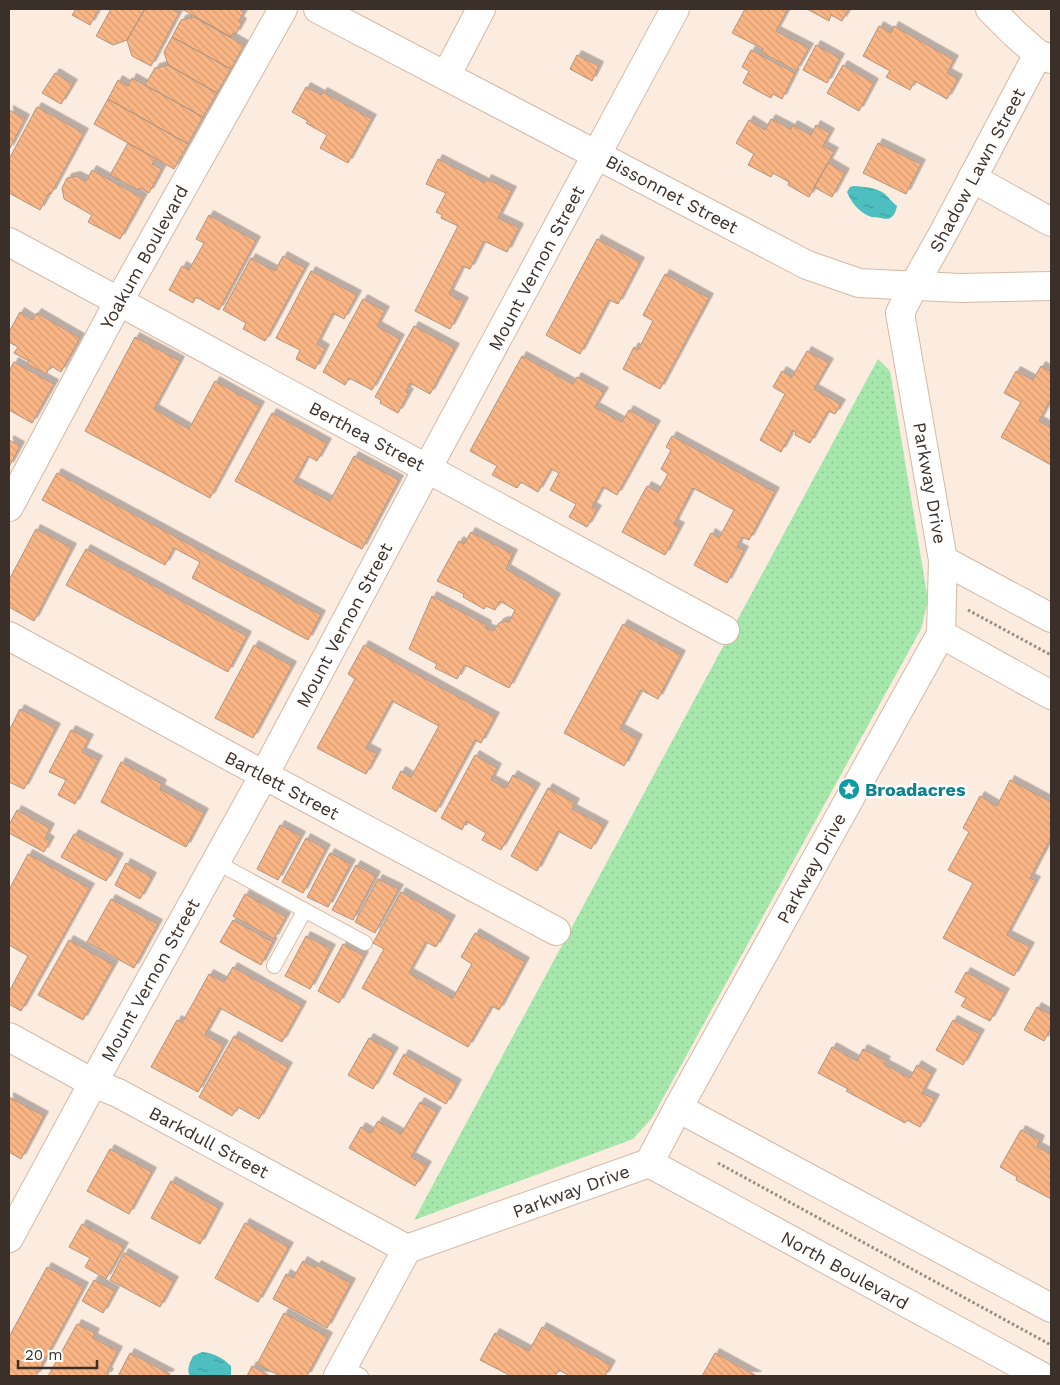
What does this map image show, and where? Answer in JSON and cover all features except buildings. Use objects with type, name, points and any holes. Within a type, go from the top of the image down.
[{"type":"street","name":"Yoakum Boulevard","points":[[9,507],[119,302],[283,9]]},
{"type":"street","name":"Bissonnet Street","points":[[318,9],[807,266],[859,283],[960,288],[1051,286]]},
{"type":"street","points":[[446,76],[481,9]]},
{"type":"street","name":"Mount Vernon Street","points":[[9,1238],[264,776],[675,9]]},
{"type":"street","name":"Shadow Lawn Street","points":[[914,285],[972,178],[1045,56],[1008,27],[990,9]]},
{"type":"street","points":[[972,178],[1051,222]]},
{"type":"street","name":"Berthea Street","points":[[9,242],[725,630]]},
{"type":"street","name":"Parkway Drive","points":[[407,1249],[649,1163],[941,634],[943,560],[900,313],[914,285]]},
{"type":"street","points":[[943,560],[1051,618]]},
{"type":"street","points":[[941,634],[1051,695]]},
{"type":"street","name":"Bartlett Street","points":[[9,636],[264,776],[556,931]]},
{"type":"street","name":"Barkdull Street","points":[[9,1036],[93,1083],[118,1093],[407,1249]]},
{"type":"street","points":[[678,1108],[1051,1308]]},
{"type":"street","name":"North Boulevard","points":[[649,1163],[1040,1376]]},
{"type":"street","points":[[347,1373],[407,1249]]},
{"type":"lane","points":[[216,862],[365,943]]},
{"type":"lane","points":[[274,966],[304,910]]},
{"type":"path","points":[[942,596],[1051,655]]},
{"type":"path","points":[[716,1162],[1051,1345]]},
{"type":"green space","points":[[878,359],[890,371],[928,600],[921,629],[652,1118],[633,1139],[414,1220]]},
{"type":"water","points":[[850,187],[874,189],[885,194],[897,206],[894,215],[884,219],[870,217],[862,212],[853,203],[847,192]]},
{"type":"water","points":[[202,1352],[214,1355],[228,1363],[231,1366],[231,1376],[190,1376],[188,1368],[193,1356]]},
{"type":"place","name":"Broadacres","points":[[849,789]]}]
